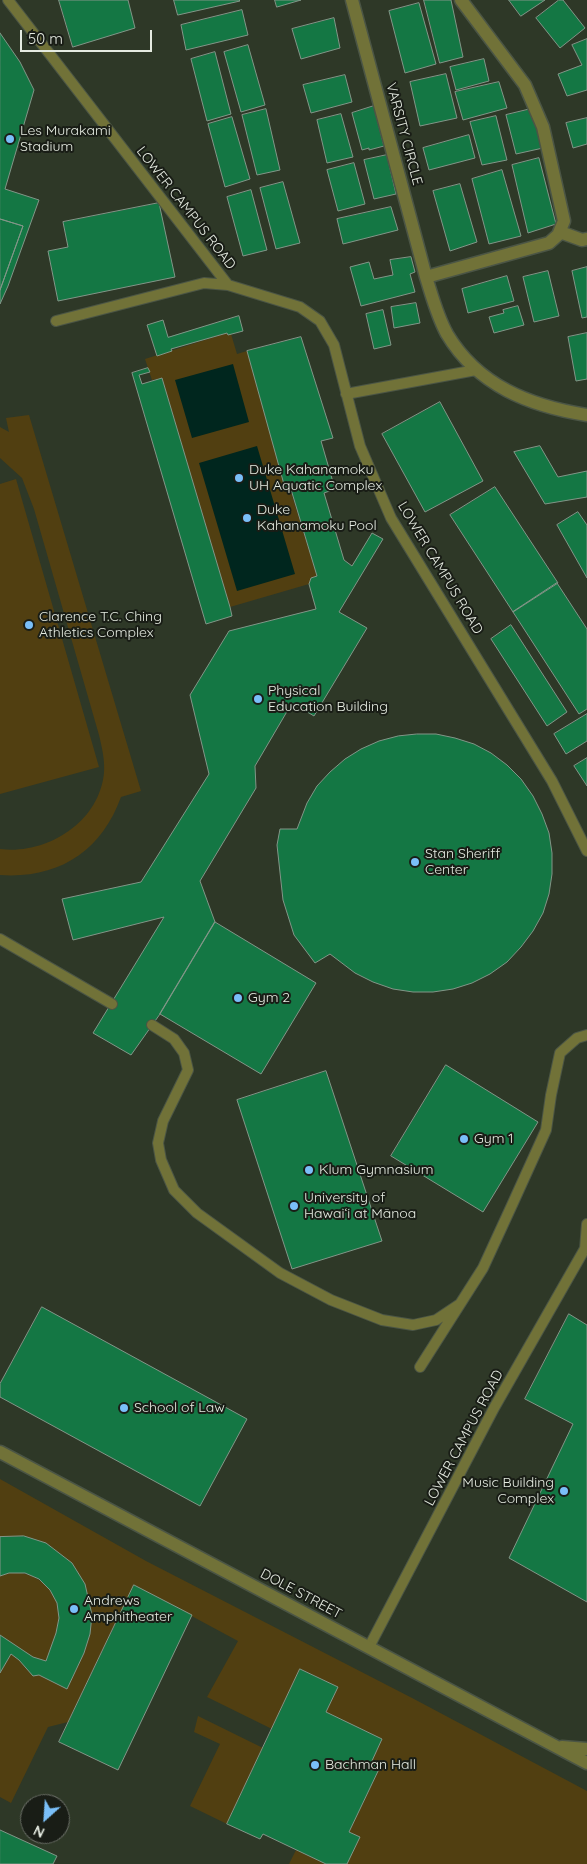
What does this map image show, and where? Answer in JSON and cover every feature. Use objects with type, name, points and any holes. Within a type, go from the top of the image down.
[{"type":"street","name":"VARSITY CIRCLE","points":[[352,0],[426,277],[447,333],[459,351],[476,370],[495,385],[529,401],[572,413],[587,415]]},
{"type":"street","points":[[426,277],[548,243],[560,232],[564,221],[543,127],[524,86],[461,0]]},
{"type":"street","points":[[560,232],[582,240],[587,239]]},
{"type":"street","name":"DOLE STREET","points":[[0,1452],[587,1763]]},
{"type":"street","points":[[557,1746],[587,1749]]},
{"type":"lane","name":"LOWER CAMPUS ROAD","points":[[8,0],[228,285],[300,308],[320,321],[334,345],[360,446],[392,518],[552,781],[587,851]]},
{"type":"lane","points":[[56,321],[204,283],[228,285]]},
{"type":"lane","points":[[346,394],[476,370]]},
{"type":"lane","points":[[0,939],[112,1004]]},
{"type":"lane","points":[[152,1025],[174,1039],[184,1053],[188,1070],[163,1121],[158,1143],[160,1160],[174,1190],[197,1213],[280,1273],[331,1300],[382,1320],[413,1325],[436,1320],[460,1304]]},
{"type":"lane","points":[[420,1367],[482,1268],[546,1130],[560,1053],[577,1038],[587,1035]]},
{"type":"lane","points":[[586,1247],[587,1225]]},
{"type":"lane","name":"LOWER CAMPUS ROAD","points":[[369,1646],[494,1408],[586,1247]]},
{"type":"shaded area","name":"Duke Kahanamoku UH Aquatic Complex","points":[[227,333],[231,334],[237,354],[247,351],[317,576],[311,578],[309,584],[230,607],[162,378],[152,380],[145,359]]},
{"type":"shaded area","points":[[29,415],[141,791],[121,797],[102,833],[75,858],[58,867],[41,872],[21,875],[0,875],[0,849],[17,850],[35,847],[52,841],[67,832],[81,821],[92,807],[100,791],[104,773],[104,759],[99,735],[34,509],[22,478],[0,458],[0,427],[9,432],[6,418]]},
{"type":"shaded area","name":"Clarence T.C. Ching Athletics Complex","points":[[16,479],[99,767],[0,794],[0,484]]},
{"type":"shaded area","points":[[0,1479],[146,1561],[414,1699],[587,1791],[587,1864],[347,1864],[349,1832],[380,1768],[371,1763],[382,1739],[326,1712],[338,1687],[301,1669],[272,1729],[207,1697],[238,1641],[134,1585],[68,1722],[48,1727],[11,1803],[0,1797],[0,1673],[11,1654],[33,1676],[39,1675],[67,1689],[84,1653],[90,1635],[92,1615],[85,1584],[72,1563],[46,1543],[24,1536],[0,1537]]},
{"type":"shaded area","points":[[9,1573],[21,1573],[32,1576],[45,1585],[54,1597],[59,1612],[59,1620],[46,1661],[33,1657],[0,1635],[0,1576]]},
{"type":"shaded area","points":[[198,1716],[263,1748],[227,1824],[190,1806],[220,1744],[194,1732]]},
{"type":"shaded area","points":[[296,1850],[326,1864],[289,1864]]},
{"type":"water","points":[[233,364],[249,422],[192,438],[175,380]]},
{"type":"water","name":"Duke Kahanamoku Pool","points":[[257,446],[295,574],[237,591],[199,463]]},
{"type":"building","points":[[59,0],[128,0],[135,28],[73,47]]},
{"type":"building","points":[[174,0],[239,0],[240,1],[178,15]]},
{"type":"building","points":[[275,0],[301,0],[277,7]]},
{"type":"building","points":[[424,0],[451,0],[463,57],[440,63]]},
{"type":"building","points":[[509,0],[545,0],[521,16]]},
{"type":"building","points":[[559,0],[563,0],[585,28],[560,48],[536,18]]},
{"type":"building","points":[[419,3],[436,64],[405,73],[389,11]]},
{"type":"building","points":[[242,10],[248,35],[186,50],[181,25]]},
{"type":"building","points":[[334,18],[340,48],[301,59],[292,29]]},
{"type":"building","name":"Les Murakami Stadium","points":[[0,33],[20,62],[34,90],[5,189],[39,200],[0,304],[0,290],[23,226],[0,219]]},
{"type":"building","points":[[587,39],[587,90],[567,96],[558,74],[582,65],[572,45]]},
{"type":"building","points":[[248,45],[265,105],[241,112],[224,52]]},
{"type":"building","points":[[215,52],[231,114],[207,121],[191,59]]},
{"type":"building","points":[[484,59],[489,81],[456,90],[450,67]]},
{"type":"building","points":[[446,74],[457,118],[420,126],[410,82]]},
{"type":"building","points":[[345,75],[352,102],[311,113],[303,85]]},
{"type":"building","points":[[499,82],[507,108],[463,120],[455,92]]},
{"type":"building","points":[[374,106],[384,146],[362,150],[352,113]]},
{"type":"building","points":[[266,109],[280,170],[257,175],[242,115]]},
{"type":"building","points":[[531,109],[543,148],[516,154],[506,115]]},
{"type":"building","points":[[341,114],[353,157],[327,163],[317,120]]},
{"type":"building","points":[[496,116],[507,160],[482,165],[470,122]]},
{"type":"building","points":[[232,117],[250,179],[225,187],[208,124]]},
{"type":"building","points":[[587,118],[587,144],[573,148],[566,123]]},
{"type":"building","points":[[469,135],[475,158],[429,170],[423,148]]},
{"type":"building","points":[[387,155],[396,194],[374,199],[364,160]]},
{"type":"building","points":[[539,158],[556,224],[528,233],[512,165]]},
{"type":"building","points":[[354,163],[365,204],[338,211],[327,170]]},
{"type":"building","points":[[502,170],[521,236],[489,244],[472,179]]},
{"type":"building","points":[[283,182],[300,243],[276,249],[260,188]]},
{"type":"building","points":[[460,184],[477,242],[450,251],[433,191]]},
{"type":"building","points":[[251,190],[267,250],[243,256],[227,197]]},
{"type":"building","points":[[159,203],[175,277],[58,301],[48,251],[68,247],[63,222]]},
{"type":"building","points":[[391,207],[398,230],[343,244],[337,219]]},
{"type":"building","points":[[0,219],[23,226],[0,290]]},
{"type":"building","points":[[411,257],[415,272],[410,274],[415,292],[361,306],[350,267],[369,262],[374,279],[393,275],[390,260]]},
{"type":"building","points":[[587,267],[587,317],[582,318],[572,271]]},
{"type":"building","points":[[548,271],[559,316],[534,322],[523,277]]},
{"type":"building","points":[[507,276],[514,301],[468,313],[462,289]]},
{"type":"building","points":[[416,303],[420,323],[394,328],[391,307]]},
{"type":"building","points":[[518,306],[524,325],[494,333],[489,317],[504,313],[503,310]]},
{"type":"building","points":[[383,310],[391,345],[374,349],[366,314]]},
{"type":"building","points":[[239,316],[243,331],[228,335],[227,333],[171,349],[172,351],[157,356],[147,325],[163,320],[168,337]]},
{"type":"building","points":[[587,333],[587,379],[576,381],[568,337]]},
{"type":"building","name":"Physical Education Building","points":[[301,337],[333,438],[321,441],[335,489],[324,493],[344,560],[352,566],[372,533],[383,539],[339,612],[367,628],[314,716],[292,703],[255,766],[256,788],[200,881],[215,922],[160,1014],[131,1055],[93,1033],[164,917],[73,940],[62,899],[141,882],[209,774],[190,695],[229,631],[316,609],[309,584],[311,578],[317,576],[290,486],[285,488],[247,351]]},
{"type":"building","points":[[148,368],[150,372],[139,375],[142,384],[162,378],[230,607],[232,616],[206,624],[132,373]]},
{"type":"building","points":[[440,402],[483,481],[425,512],[382,434]]},
{"type":"building","points":[[540,446],[558,477],[587,471],[587,497],[545,504],[514,452]]},
{"type":"building","points":[[495,487],[558,583],[513,612],[450,515]]},
{"type":"building","points":[[578,512],[587,525],[587,578],[557,525]]},
{"type":"building","points":[[557,583],[587,629],[587,709],[579,714],[513,612]]},
{"type":"building","points":[[511,625],[567,712],[547,726],[491,639]]},
{"type":"building","points":[[587,714],[587,741],[566,754],[554,734]]},
{"type":"building","name":"Stan Sheriff Center","points":[[417,734],[436,734],[474,744],[491,753],[507,765],[521,779],[533,796],[549,833],[552,853],[552,874],[549,894],[543,913],[521,947],[507,962],[490,974],[472,983],[453,989],[433,992],[393,989],[373,982],[355,973],[330,954],[315,963],[294,935],[283,900],[277,845],[280,829],[297,829],[307,803],[317,786],[345,759],[379,741]]},
{"type":"building","points":[[587,758],[587,786],[574,766]]},
{"type":"building","name":"Gym 2","points":[[215,922],[316,983],[261,1074],[160,1014]]},
{"type":"building","name":"Gym 1","points":[[446,1065],[538,1122],[483,1212],[391,1156]]},
{"type":"building","name":"Klum Gymnasium","points":[[326,1071],[382,1241],[292,1269],[237,1100]]},
{"type":"building","name":"School of Law","points":[[42,1307],[247,1419],[200,1506],[0,1397],[0,1384]]},
{"type":"building","name":"Music Building Complex","points":[[569,1314],[587,1325],[587,1602],[509,1558],[573,1424],[525,1399]]},
{"type":"building","name":"Andrews Amphitheater","points":[[24,1536],[46,1543],[72,1563],[85,1584],[92,1615],[90,1634],[84,1653],[67,1689],[39,1675],[33,1676],[11,1654],[0,1673],[0,1635],[33,1657],[46,1661],[59,1618],[57,1603],[50,1590],[39,1579],[25,1573],[9,1573],[0,1576],[0,1537]]},
{"type":"building","points":[[134,1585],[192,1615],[118,1770],[59,1742]]},
{"type":"building","name":"Bachman Hall","points":[[300,1669],[338,1687],[326,1712],[382,1739],[371,1763],[380,1767],[349,1832],[360,1837],[347,1864],[326,1864],[263,1834],[260,1839],[227,1824]]},
{"type":"building","points":[[0,1830],[20,1839],[20,1844],[31,1844],[57,1856],[53,1864],[0,1864]]},
{"type":"place","name":"Les Murakami Stadium","points":[[10,139]]},
{"type":"place","name":"Duke Kahanamoku UH Aquatic Complex","points":[[239,478]]},
{"type":"place","name":"Duke Kahanamoku Pool","points":[[247,518]]},
{"type":"place","name":"Clarence T.C. Ching Athletics Complex","points":[[29,625]]},
{"type":"place","name":"Physical Education Building","points":[[258,699]]},
{"type":"place","name":"Stan Sheriff Center","points":[[415,862]]},
{"type":"place","name":"Gym 2","points":[[238,998]]},
{"type":"place","name":"Gym 1","points":[[464,1139]]},
{"type":"place","name":"Klum Gymnasium","points":[[309,1170]]},
{"type":"place","name":"University of Hawaiʻi at Mānoa","points":[[294,1206]]},
{"type":"place","name":"School of Law","points":[[124,1408]]},
{"type":"place","name":"Music Building Complex","points":[[564,1491]]},
{"type":"place","name":"Andrews Amphitheater","points":[[74,1609]]},
{"type":"place","name":"Bachman Hall","points":[[315,1765]]}]
